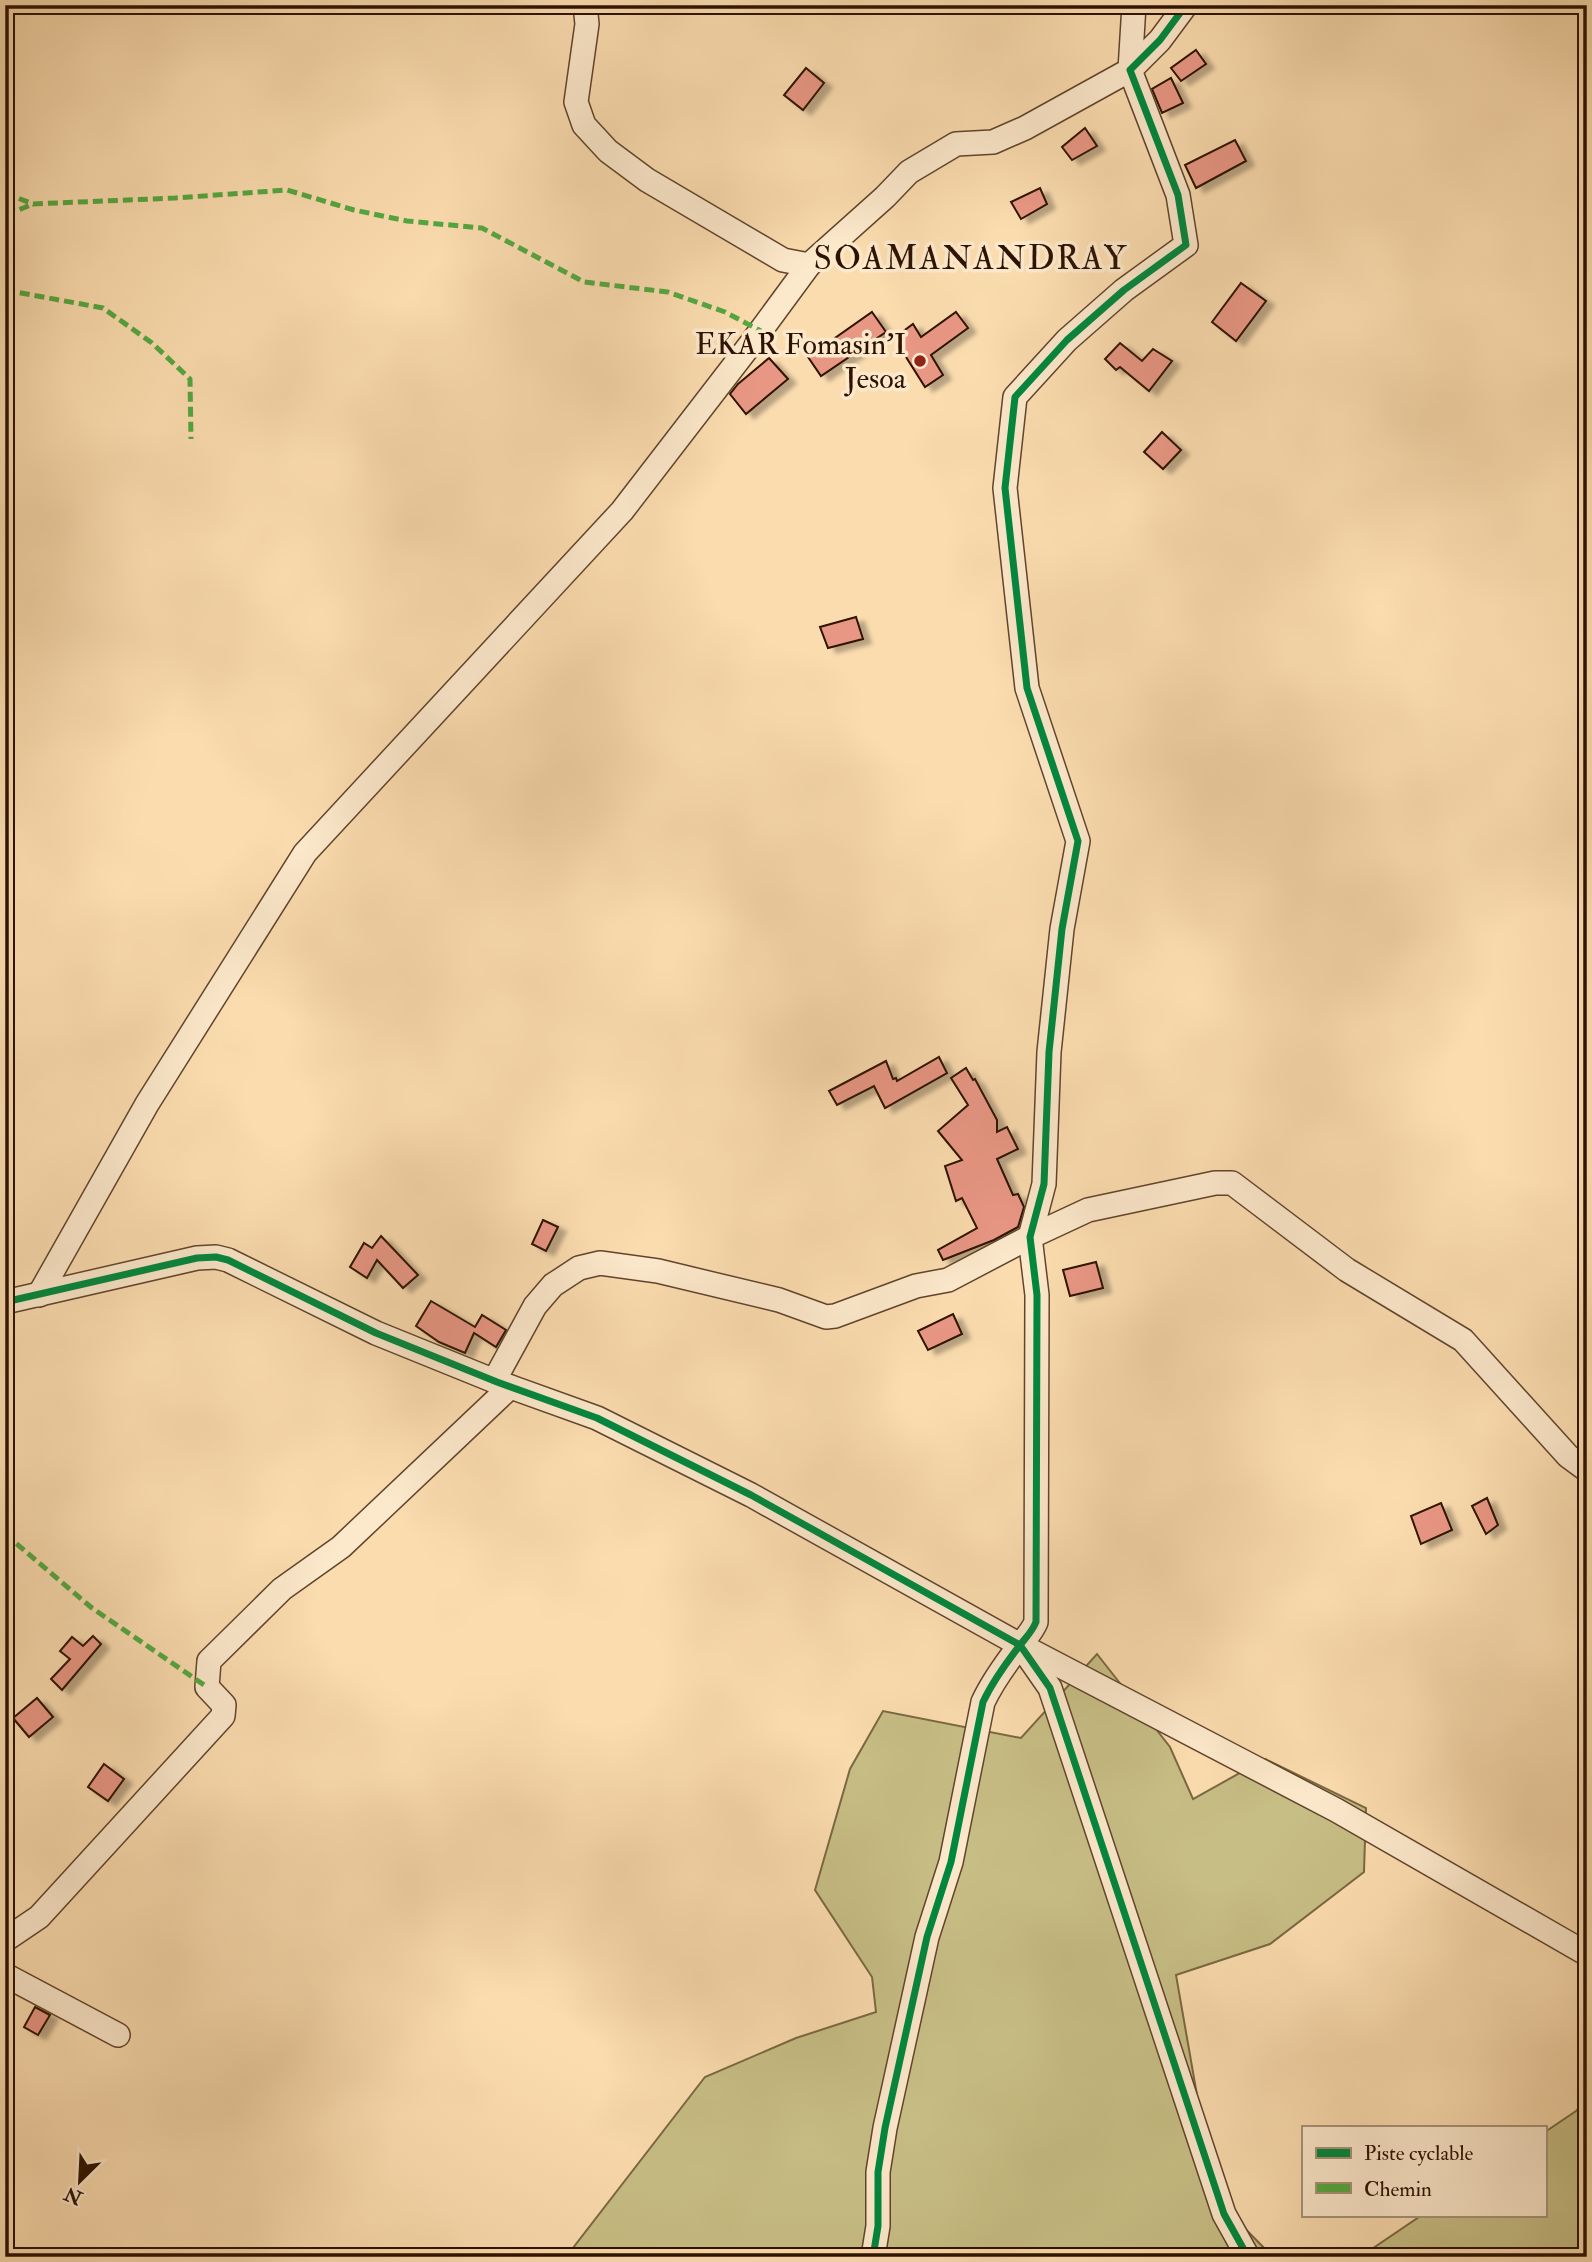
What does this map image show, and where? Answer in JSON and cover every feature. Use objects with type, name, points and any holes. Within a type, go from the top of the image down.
[{"type":"street","points":[[585,5],[587,24],[576,102],[584,125],[608,151],[647,180],[783,260],[808,265]]},
{"type":"street","points":[[873,2257],[878,2225],[878,2172],[885,2128],[927,1937],[951,1862],[983,1702],[992,1683],[1031,1634],[1036,1622],[1037,1295],[1030,1237],[1044,1184],[1049,1052],[1062,929],[1078,841],[1027,688],[1005,488],[1015,397],[1067,340],[1124,290],[1186,245],[1178,195],[1130,71],[1134,5]]},
{"type":"street","points":[[39,1295],[148,1104],[306,853],[622,511],[808,265],[909,172],[956,144],[993,142],[1025,128],[1130,71],[1160,40],[1186,5]]},
{"type":"street","points":[[5,1940],[39,1917],[223,1716],[224,1705],[207,1687],[209,1661],[282,1589],[341,1548],[502,1384],[535,1306],[553,1285],[579,1268],[600,1263],[658,1271],[779,1300],[826,1317],[835,1316],[916,1286],[948,1280],[1088,1210],[1215,1183],[1232,1183],[1347,1269],[1463,1340],[1568,1456],[1587,1470]]},
{"type":"street","points":[[5,1302],[197,1258],[216,1257],[228,1260],[376,1334],[597,1418],[739,1489],[1020,1645],[1336,1810],[1587,1954]]},
{"type":"street","points":[[1020,1645],[1050,1688],[1224,2214],[1248,2257]]},
{"type":"street","points":[[5,1975],[118,2035]]},
{"type":"shaded area","points":[[1097,1654],[1170,1747],[1193,1799],[1265,1759],[1366,1808],[1364,1872],[1270,1944],[1176,1975],[1215,2198],[1273,2257],[566,2257],[705,2077],[796,2038],[876,2012],[872,1977],[815,1890],[850,1769],[883,1711],[1021,1738]]},
{"type":"shaded area","points":[[1587,2100],[1587,2257],[1360,2257],[1421,2216],[1546,2216],[1546,2131]]},
{"type":"building","points":[[1196,50],[1206,64],[1181,81],[1171,68]]},
{"type":"building","points":[[806,68],[824,83],[803,110],[784,95]]},
{"type":"building","points":[[1171,78],[1183,103],[1162,113],[1152,89]]},
{"type":"building","points":[[1085,128],[1097,146],[1072,160],[1062,147]]},
{"type":"building","points":[[1235,140],[1246,161],[1196,188],[1185,165]]},
{"type":"building","points":[[1040,188],[1047,204],[1021,219],[1011,202]]},
{"type":"building","points":[[1241,283],[1266,301],[1236,341],[1212,322]]},
{"type":"building","points":[[872,312],[886,332],[821,376],[808,357]]},
{"type":"building","points":[[956,312],[968,328],[931,355],[943,375],[925,387],[894,338],[913,324],[921,337]]},
{"type":"building","points":[[1120,343],[1142,361],[1153,349],[1172,361],[1149,391],[1120,367],[1116,370],[1105,359]]},
{"type":"building","points":[[769,358],[788,379],[746,414],[730,394]]},
{"type":"building","points":[[1162,432],[1181,450],[1163,469],[1144,452]]},
{"type":"building","points":[[856,617],[863,639],[828,648],[820,627]]},
{"type":"building","points":[[939,1057],[947,1073],[885,1108],[874,1086],[837,1105],[829,1091],[886,1061],[893,1079],[896,1078],[897,1081]]},
{"type":"building","points":[[966,1068],[997,1120],[997,1132],[1007,1127],[1018,1149],[997,1159],[1013,1195],[1018,1194],[1024,1207],[1018,1227],[994,1240],[943,1260],[938,1250],[977,1228],[962,1198],[956,1201],[945,1166],[962,1160],[938,1131],[968,1105],[951,1078]]},
{"type":"building","points":[[543,1220],[558,1227],[546,1251],[532,1244]]},
{"type":"building","points":[[381,1236],[418,1275],[403,1288],[377,1260],[367,1278],[350,1267],[364,1243],[372,1248]]},
{"type":"building","points":[[1096,1262],[1103,1288],[1070,1296],[1063,1270]]},
{"type":"building","points":[[431,1301],[475,1327],[482,1315],[506,1330],[496,1347],[474,1333],[465,1353],[439,1342],[416,1326]]},
{"type":"building","points":[[953,1314],[962,1334],[928,1350],[918,1331]]},
{"type":"building","points":[[1487,1498],[1498,1525],[1486,1534],[1472,1506]]},
{"type":"building","points":[[1441,1503],[1452,1530],[1421,1544],[1411,1516]]},
{"type":"building","points":[[93,1636],[101,1644],[62,1690],[51,1679],[70,1659],[60,1651],[72,1637],[83,1646]]},
{"type":"building","points":[[37,1698],[53,1717],[29,1737],[13,1718]]},
{"type":"building","points":[[104,1764],[124,1779],[108,1801],[88,1787]]},
{"type":"building","points":[[35,2007],[50,2015],[38,2035],[24,2027]]},
{"type":"marked path","points":[[5,193],[33,204],[287,190],[354,210],[407,221],[482,228],[584,282],[668,292],[725,312],[761,331]]},
{"type":"marked path","points":[[5,209],[16,211],[33,204]]},
{"type":"marked path","points":[[5,290],[103,308],[152,343],[190,379],[191,439]]},
{"type":"marked path","points":[[5,1534],[92,1608],[207,1687]]},
{"type":"cycle path","points":[[873,2257],[878,2226],[878,2172],[885,2128],[927,1937],[951,1862],[983,1702],[998,1675],[1036,1622],[1037,1295],[1030,1237],[1044,1184],[1049,1052],[1062,929],[1078,841],[1027,688],[1005,488],[1015,397],[1067,340],[1124,290],[1186,245],[1178,195],[1130,70],[1160,40],[1186,5]]},
{"type":"cycle path","points":[[5,1302],[197,1258],[216,1257],[228,1260],[376,1333],[497,1382],[597,1418],[751,1495],[1020,1645],[1050,1688],[1224,2214],[1248,2257]]},
{"type":"place","name":"EKAR Fomasin'I Jesoa","points":[[920,361]]},
{"type":"district","name":"SOAMANANDRAY","points":[[971,257]]}]
